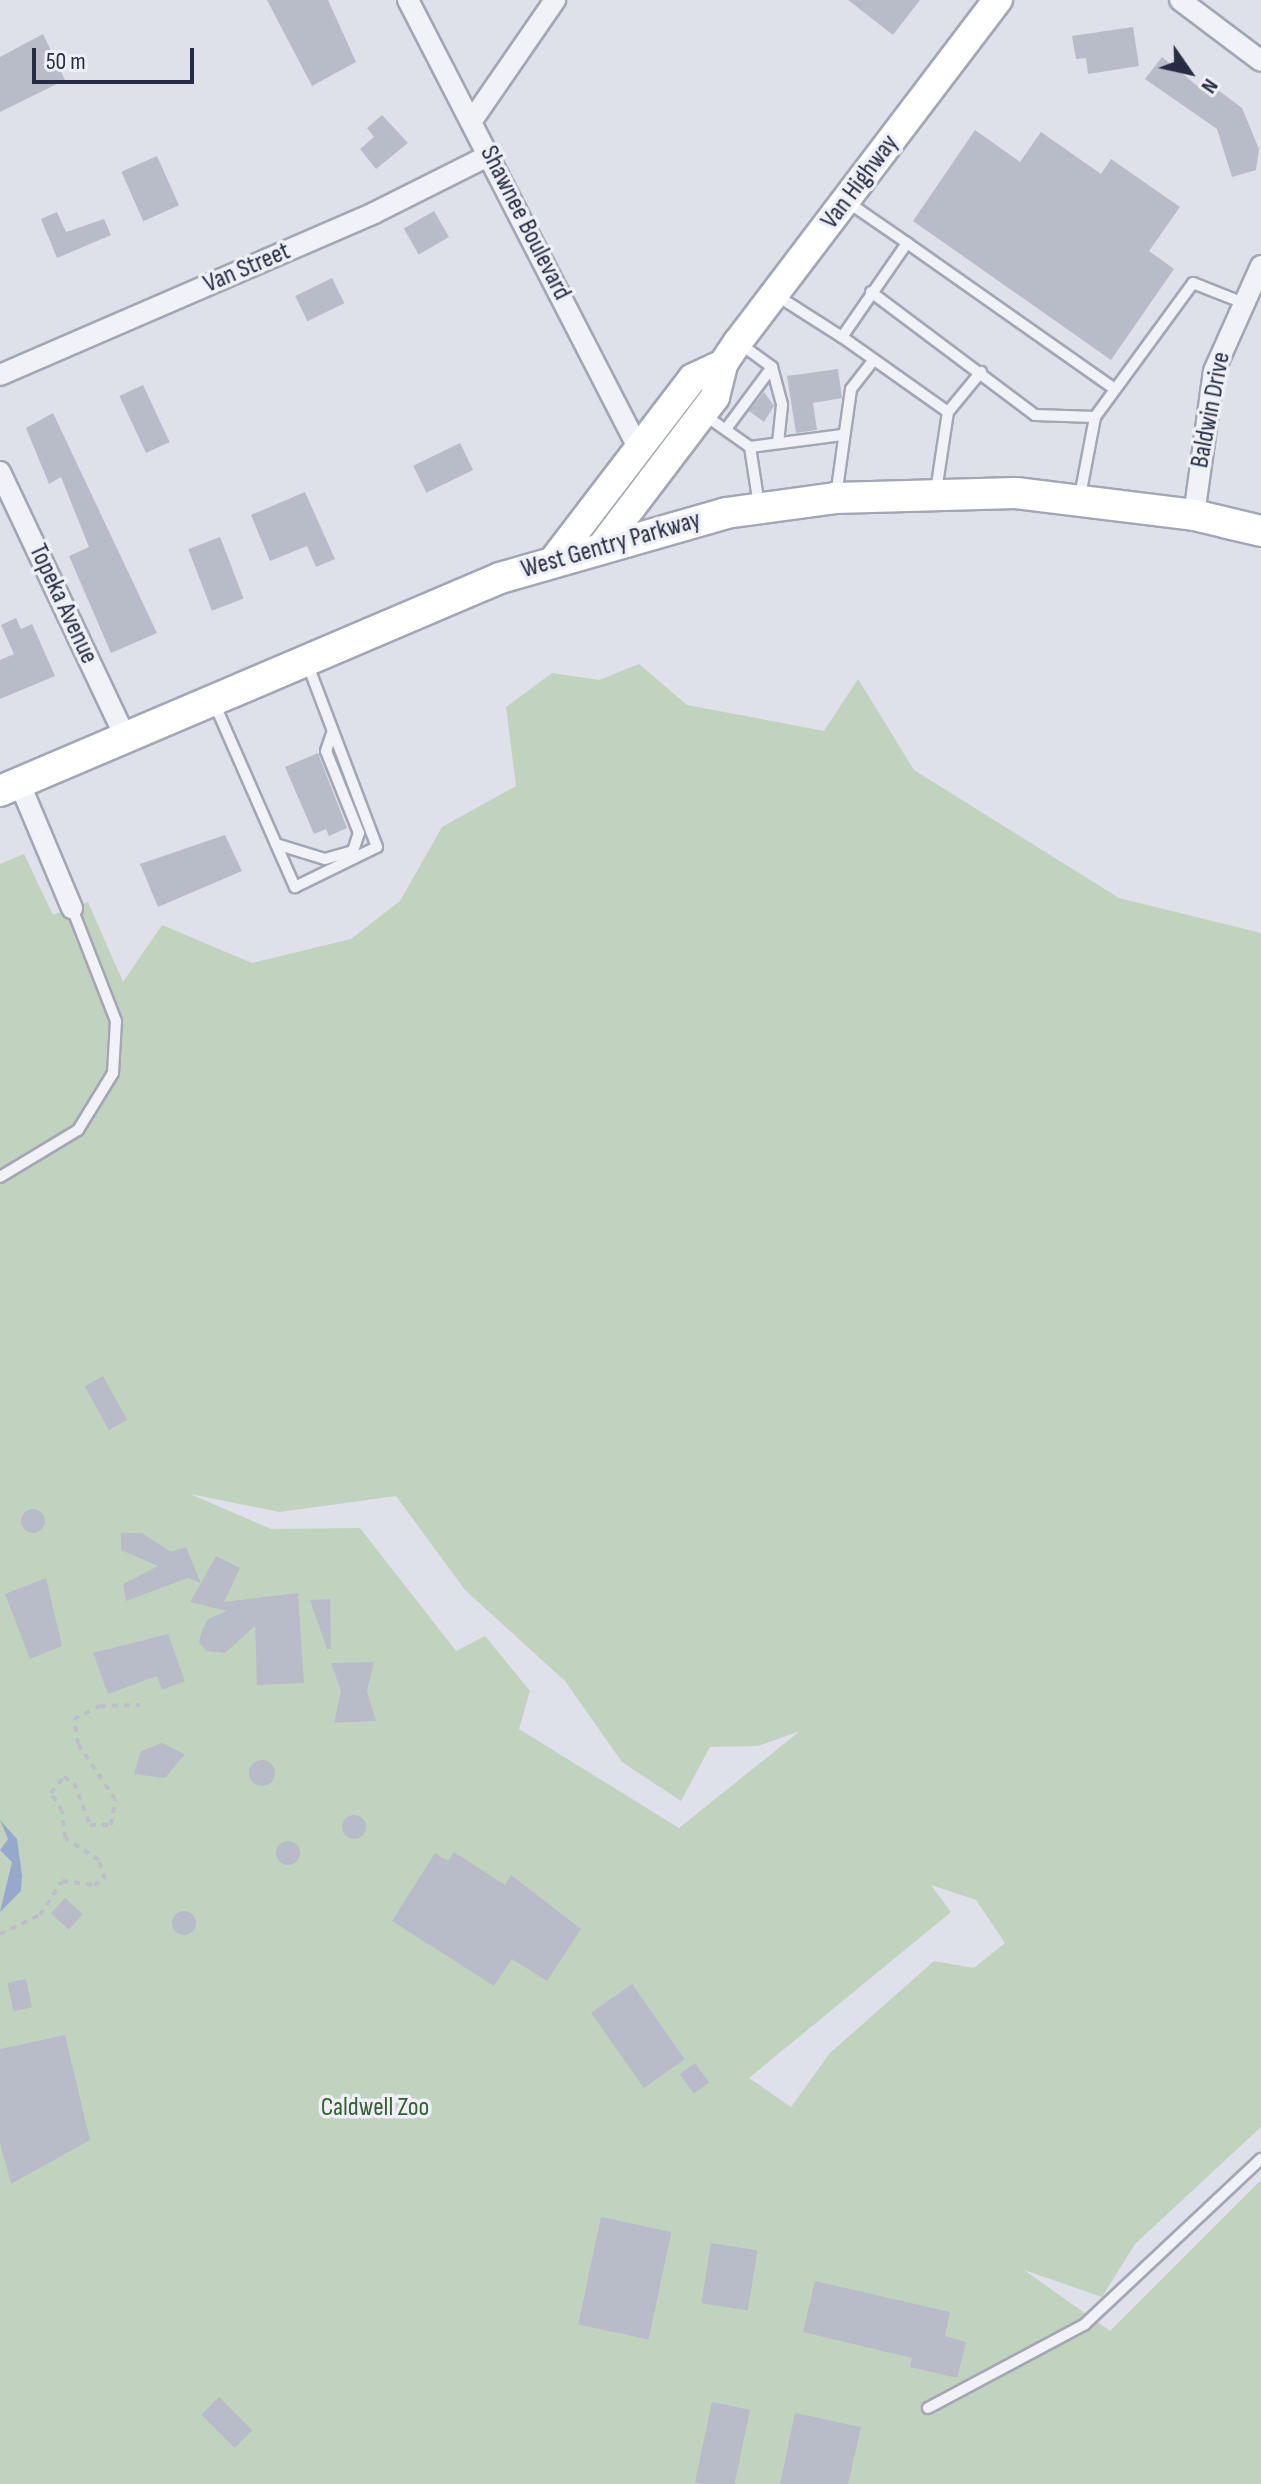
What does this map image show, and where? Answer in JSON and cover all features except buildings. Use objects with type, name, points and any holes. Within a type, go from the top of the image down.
[{"type":"main road","name":"Van Highway","points":[[605,542],[702,413],[731,353],[998,0]]},
{"type":"main road","name":"Van Highway","points":[[556,557],[693,378],[731,353]]},
{"type":"main road","name":"West Gentry Parkway","points":[[10,786],[306,659],[556,557],[605,542],[759,507],[835,498],[936,493],[1079,500],[1194,515],[1261,531]]},
{"type":"street","name":"Shawnee Boulevard","points":[[408,0],[473,119],[639,449]]},
{"type":"street","points":[[473,119],[555,0]]},
{"type":"street","points":[[1180,0],[1261,61]]},
{"type":"street","name":"Van Street","points":[[0,375],[374,213],[490,155]]},
{"type":"street","name":"Baldwin Drive","points":[[1194,515],[1214,371],[1241,302],[1261,266]]},
{"type":"street","name":"Topeka Avenue","points":[[0,472],[125,737]]},
{"type":"street","points":[[10,786],[72,908]]},
{"type":"lane","points":[[846,201],[1112,387]]},
{"type":"lane","points":[[842,337],[907,243]]},
{"type":"lane","points":[[1079,500],[1095,417],[1112,387],[1193,283],[1241,302]]},
{"type":"lane","points":[[871,292],[1035,415],[1095,417]]},
{"type":"lane","points":[[775,295],[842,337],[948,412]]},
{"type":"lane","points":[[731,353],[772,367]]},
{"type":"lane","points":[[835,498],[851,389],[873,361]]},
{"type":"lane","points":[[726,429],[772,367]]},
{"type":"lane","points":[[772,367],[782,405],[778,443]]},
{"type":"lane","points":[[936,493],[948,412],[981,372]]},
{"type":"lane","points":[[702,413],[750,447],[759,507]]},
{"type":"lane","points":[[750,447],[842,435]]},
{"type":"lane","points":[[213,699],[295,887],[377,847],[306,659]]},
{"type":"lane","points":[[276,844],[325,859],[353,851],[359,833],[326,751],[333,731]]},
{"type":"lane","points":[[0,1177],[78,1130],[113,1073],[116,1021],[72,908]]},
{"type":"lane","points":[[928,2408],[1096,2316],[1261,2159]]},
{"type":"path","points":[[0,1934],[40,1915],[62,1881],[94,1885],[105,1879],[99,1860],[65,1838],[62,1811],[51,1793],[57,1780],[69,1780],[90,1825],[111,1825],[115,1799],[78,1744],[74,1719],[100,1706],[140,1705]]},
{"type":"green space","name":"Caldwell Zoo","points":[[639,664],[687,705],[824,731],[858,679],[914,770],[1119,898],[1261,933],[1261,2127],[1135,2244],[1102,2297],[1024,2270],[1110,2331],[1261,2180],[1261,2484],[0,2484],[0,864],[24,854],[53,915],[88,902],[123,982],[162,925],[252,963],[351,939],[400,901],[442,827],[516,786],[506,707],[552,673],[599,680]],"holes":[[[190,1494],[280,1512],[396,1496],[465,1590],[565,1681],[622,1762],[681,1801],[710,1747],[758,1746],[800,1731],[679,1828],[519,1729],[530,1691],[485,1636],[456,1651],[360,1528],[271,1529]],[[931,1885],[976,1900],[1005,1943],[974,1968],[934,1961],[830,2053],[791,2107],[749,2078],[951,1912]]]},
{"type":"water","points":[[0,1820],[17,1839],[22,1875],[21,1891],[0,1912],[12,1862],[0,1850],[8,1839]]}]
